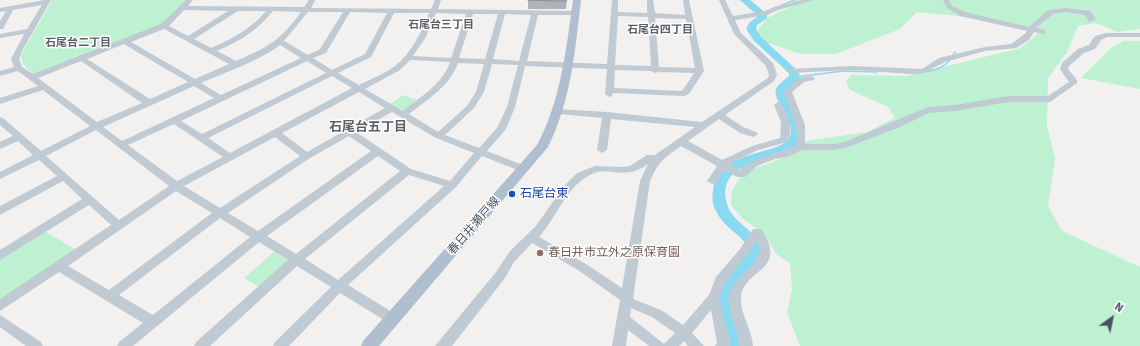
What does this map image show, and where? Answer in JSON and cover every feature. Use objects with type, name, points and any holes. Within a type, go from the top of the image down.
[{"type":"main road","name":"春日井瀬戸線","points":[[369,346],[524,169],[542,147],[553,129],[559,111],[577,0]]},
{"type":"street","points":[[0,5],[23,0]]},
{"type":"street","points":[[31,78],[164,26],[190,0]]},
{"type":"street","points":[[0,176],[97,126],[237,65],[280,42],[291,31],[312,0]]},
{"type":"street","points":[[0,306],[176,186],[386,75],[409,58],[421,41],[438,0]]},
{"type":"street","points":[[615,0],[610,92],[681,94],[686,92],[700,72],[686,0]]},
{"type":"street","points":[[650,0],[655,70]]},
{"type":"street","points":[[619,346],[645,181],[649,170],[656,159],[771,79],[773,75],[770,66],[738,34],[722,0]]},
{"type":"street","points":[[731,18],[767,13],[776,8],[811,0]]},
{"type":"street","points":[[946,0],[950,7],[963,14],[1042,32]]},
{"type":"street","points":[[0,10],[47,1]]},
{"type":"street","points":[[47,1],[15,59],[19,68],[176,186],[393,319]]},
{"type":"street","points":[[0,27],[11,8]]},
{"type":"street","points":[[182,8],[575,13]]},
{"type":"street","points":[[189,39],[236,9]]},
{"type":"street","points":[[211,51],[248,33],[258,26],[270,10]]},
{"type":"street","points":[[121,145],[323,51],[348,10]]},
{"type":"street","points":[[789,71],[913,72],[924,70],[942,60],[985,49],[1013,46],[1026,38],[1045,15],[1057,10],[1088,13],[1092,20]]},
{"type":"street","points":[[202,138],[368,55],[391,11]]},
{"type":"street","points":[[403,114],[443,82],[455,60],[470,12]]},
{"type":"street","points":[[439,136],[460,118],[476,100],[480,92],[502,12]]},
{"type":"street","points":[[280,346],[339,286],[452,185],[481,152],[507,118],[535,12]]},
{"type":"street","points":[[614,14],[689,16]]},
{"type":"street","points":[[164,26],[237,65]]},
{"type":"street","points":[[0,36],[30,31]]},
{"type":"street","points":[[680,141],[741,175],[754,164],[774,156],[784,155],[800,147],[835,147],[848,144],[899,124],[928,110],[955,108],[1009,99],[1050,98],[1073,83],[1064,69],[1065,65],[1081,51],[1092,46],[1098,38],[1106,35],[1140,35]]},
{"type":"street","points":[[124,41],[220,98]]},
{"type":"street","points":[[280,42],[439,136],[524,169]]},
{"type":"street","points":[[81,58],[149,104]]},
{"type":"street","points":[[409,58],[700,72]]},
{"type":"street","points":[[0,74],[19,68]]},
{"type":"street","points":[[800,147],[803,139],[800,117],[788,92],[801,80],[810,78]]},
{"type":"street","points":[[0,101],[43,87]]},
{"type":"street","points":[[712,181],[723,166],[748,151],[784,140],[786,135],[786,127],[782,111],[778,104]]},
{"type":"street","points":[[109,296],[220,213],[307,156],[392,108]]},
{"type":"street","points":[[559,111],[702,126]]},
{"type":"street","points":[[718,115],[727,119],[746,134],[753,134]]},
{"type":"street","points":[[602,150],[607,116]]},
{"type":"street","points":[[0,120],[118,225]]},
{"type":"street","points":[[174,120],[230,157]]},
{"type":"street","points":[[786,127],[802,128]]},
{"type":"street","points":[[350,132],[407,171],[452,185]]},
{"type":"street","points":[[275,133],[307,156]]},
{"type":"street","points":[[0,146],[19,137]]},
{"type":"street","points":[[124,346],[258,236],[378,151]]},
{"type":"street","points":[[442,346],[446,344],[501,275],[513,253],[540,229],[576,177],[598,168],[622,170],[634,168],[650,157],[656,159]]},
{"type":"street","points":[[201,346],[296,260],[407,171]]},
{"type":"street","points":[[0,211],[63,177]]},
{"type":"street","points":[[0,256],[89,200]]},
{"type":"street","points":[[670,346],[685,333],[714,297],[720,280],[744,252],[757,232],[765,248],[764,257],[736,292],[736,302],[747,339],[746,346]]},
{"type":"street","points":[[530,237],[582,267],[627,300],[653,310],[685,333],[697,346]]},
{"type":"street","points":[[59,266],[154,322]]},
{"type":"street","points":[[714,297],[724,344],[722,346]]},
{"type":"street","points":[[0,320],[36,346]]},
{"type":"street","points":[[624,320],[659,346]]},
{"type":"green space","points":[[52,0],[188,0],[162,24],[35,75],[27,69],[21,55]]},
{"type":"green space","points":[[792,0],[1140,0],[1140,29],[1117,32],[1096,23],[1078,26],[1067,52],[1048,78],[1047,126],[1055,158],[1048,206],[1062,231],[1140,267],[1140,346],[800,346],[787,312],[792,290],[790,263],[776,254],[765,235],[742,218],[731,205],[732,191],[739,179],[751,170],[788,156],[800,142],[867,132],[895,118],[888,107],[850,90],[846,82],[851,75],[906,76],[1021,48],[1042,30],[979,18],[917,12],[900,29],[836,54],[800,54],[760,40],[758,30],[767,18],[795,5]]},
{"type":"green space","points":[[1124,41],[1140,41],[1140,89],[1081,78],[1111,48]]},
{"type":"green space","points":[[403,95],[417,100],[405,111],[390,104]]},
{"type":"green space","points":[[43,230],[76,250],[0,301],[0,258]]},
{"type":"green space","points":[[274,252],[289,261],[261,288],[244,278]]},
{"type":"building","points":[[528,0],[567,0],[566,1]]},
{"type":"waterway","points":[[732,346],[733,331],[725,305],[727,287],[758,250],[752,241],[724,214],[719,200],[720,185],[725,175],[733,168],[755,157],[788,147],[794,142],[797,136],[795,122],[781,95],[782,88],[795,77],[794,72],[757,39],[751,29],[753,24],[764,16],[744,0]]},
{"type":"waterway","points":[[780,6],[794,0]]},
{"type":"waterway","points":[[905,73],[920,73],[934,70],[946,64],[955,52]]},
{"type":"waterway","points":[[795,77],[843,71],[877,72]]},
{"type":"place","name":"石尾台東","points":[[512,194]]},
{"type":"place","name":"春日井市立外之原保育園","points":[[540,253]]},
{"type":"district","name":"石尾台三丁目","points":[[441,25]]},
{"type":"district","name":"石尾台四丁目","points":[[660,30]]},
{"type":"district","name":"石尾台二丁目","points":[[78,43]]},
{"type":"district","name":"石尾台五丁目","points":[[368,128]]}]
